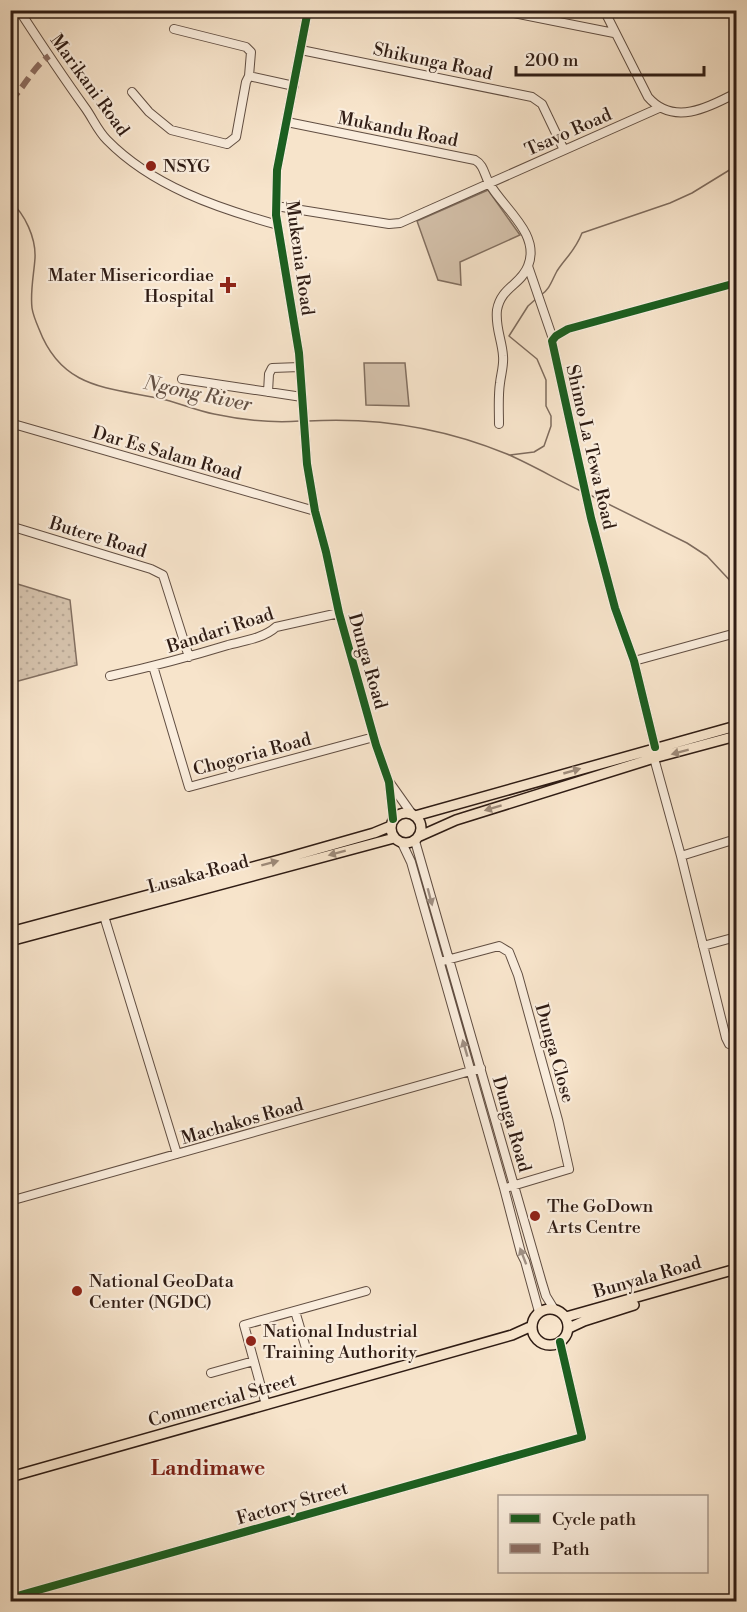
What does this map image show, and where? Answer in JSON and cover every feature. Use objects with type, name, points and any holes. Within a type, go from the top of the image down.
[{"type":"main road","points":[[736,726],[414,815],[402,813],[392,822],[398,841],[417,838],[456,820],[654,758],[736,736]]},
{"type":"main road","points":[[414,815],[421,826],[417,838]]},
{"type":"main road","name":"Lusaka Road","points":[[10,932],[374,833],[392,822]]},
{"type":"main road","name":"Lusaka Road","points":[[10,941],[398,841]]},
{"type":"main road","name":"Bunyala Road","points":[[566,1317],[736,1269]]},
{"type":"main road","name":"Bunyala Road","points":[[568,1328],[629,1306],[736,1276]]},
{"type":"main road","points":[[554,1309],[566,1317],[568,1328],[560,1342],[547,1345],[535,1337],[532,1326],[539,1312],[554,1309]]},
{"type":"main road","name":"Commercial Street","points":[[10,1477],[512,1335],[532,1326]]},
{"type":"main road","name":"Commercial Street","points":[[512,1335],[535,1337]]},
{"type":"street","name":"Marikani Road","points":[[19,10],[105,137],[145,172],[169,186],[278,225]]},
{"type":"street","name":"Mukenia Road","points":[[308,10],[277,170],[276,206],[300,367],[307,464],[315,511]]},
{"type":"street","points":[[498,10],[614,33]]},
{"type":"street","points":[[604,10],[648,97],[659,108],[668,112],[686,112],[716,103],[736,93]]},
{"type":"street","points":[[132,92],[149,112],[171,130],[227,144],[236,137],[249,76],[251,52],[246,47],[174,29]]},
{"type":"street","name":"Shikunga Road","points":[[301,50],[532,97],[542,104],[564,150]]},
{"type":"street","points":[[249,76],[294,86]]},
{"type":"street","name":"Tsavo Road","points":[[276,206],[394,225],[659,108]]},
{"type":"street","name":"Mukandu Road","points":[[287,122],[475,160],[480,164],[489,184],[528,237],[531,255],[528,266]]},
{"type":"street","points":[[499,424],[503,356],[497,311],[503,294],[521,277],[528,266]]},
{"type":"street","name":"Shimo La Tewa Road","points":[[528,266],[554,339],[552,343],[591,518],[615,608],[634,661],[655,747]]},
{"type":"street","points":[[554,339],[568,329],[736,283]]},
{"type":"street","points":[[268,392],[269,374],[272,368],[300,367]]},
{"type":"street","points":[[182,379],[302,397]]},
{"type":"street","name":"Dar Es Salam Road","points":[[10,423],[315,511]]},
{"type":"street","name":"Dunga Road","points":[[315,511],[339,613],[389,782],[392,822]]},
{"type":"street","name":"Butere Road","points":[[10,526],[151,569],[163,575],[189,657]]},
{"type":"street","name":"Bandari Road","points":[[111,676],[189,657],[270,633],[276,627],[339,613]]},
{"type":"street","points":[[634,661],[736,633]]},
{"type":"street","name":"Chogoria Road","points":[[153,666],[189,788],[374,737]]},
{"type":"street","points":[[654,758],[726,1038],[729,1044],[736,1047]]},
{"type":"street","name":"Dunga Road","points":[[389,782],[414,815]]},
{"type":"street","name":"Dunga Road","points":[[417,838],[471,1070],[539,1312]]},
{"type":"street","points":[[681,856],[736,839]]},
{"type":"street","name":"Dunga Road","points":[[398,841],[411,862],[481,1068],[542,1283],[554,1309]]},
{"type":"street","points":[[104,916],[177,1154]]},
{"type":"street","points":[[703,946],[736,936]]},
{"type":"street","name":"Dunga Close","points":[[444,961],[499,946],[509,952],[518,975],[558,1120],[568,1169],[504,1188]]},
{"type":"street","name":"Machakos Road","points":[[10,1201],[481,1068]]},
{"type":"street","points":[[266,1405],[244,1325],[366,1291]]},
{"type":"street","points":[[295,1311],[308,1355]]},
{"type":"street","name":"Factory Street","points":[[10,1598],[582,1437],[560,1342]]},
{"type":"street","points":[[211,1373],[254,1361]]},
{"type":"shaded area","points":[[488,190],[520,235],[460,262],[461,285],[438,280],[417,221]]},
{"type":"shaded area","points":[[364,363],[405,363],[409,406],[366,405]]},
{"type":"shaded area","points":[[11,582],[70,600],[77,665],[11,683]]},
{"type":"waterway","name":"Ngong River","points":[[541,295],[549,287],[582,233],[670,203],[692,193],[736,166]]},
{"type":"waterway","name":"Ngong River","points":[[10,201],[25,219],[34,242],[32,311],[49,350],[61,365],[75,376],[108,388],[166,400],[214,414],[279,422],[300,421]]},
{"type":"waterway","name":"Ngong River","points":[[510,455],[534,452],[544,446],[551,426],[551,416],[546,406],[546,380],[537,359],[509,336],[528,306],[537,298]]},
{"type":"waterway","name":"Ngong River","points":[[308,421],[384,423],[459,437],[507,454],[581,491]]},
{"type":"waterway","name":"Ngong River","points":[[588,494],[687,543],[707,556],[736,587]]},
{"type":"marked path","points":[[10,101],[49,56]]},
{"type":"cycle path","points":[[308,10],[277,170],[276,215],[299,353],[307,464],[315,511],[339,613],[376,745],[389,782],[393,819]]},
{"type":"cycle path","points":[[655,747],[634,661],[615,608],[591,518],[552,341],[568,329],[736,283]]},
{"type":"cycle path","points":[[10,1598],[582,1437],[560,1342]]},
{"type":"place","name":"NSYG","points":[[151,166]]},
{"type":"place","name":"Mater Misericordiae Hospital","points":[[228,285]]},
{"type":"place","name":"The GoDown Arts Centre","points":[[535,1216]]},
{"type":"place","name":"National GeoData Center (NGDC)","points":[[77,1291]]},
{"type":"place","name":"National Industrial Training Authority","points":[[251,1341]]},
{"type":"district","name":"Landimawe","points":[[208,1468]]}]
